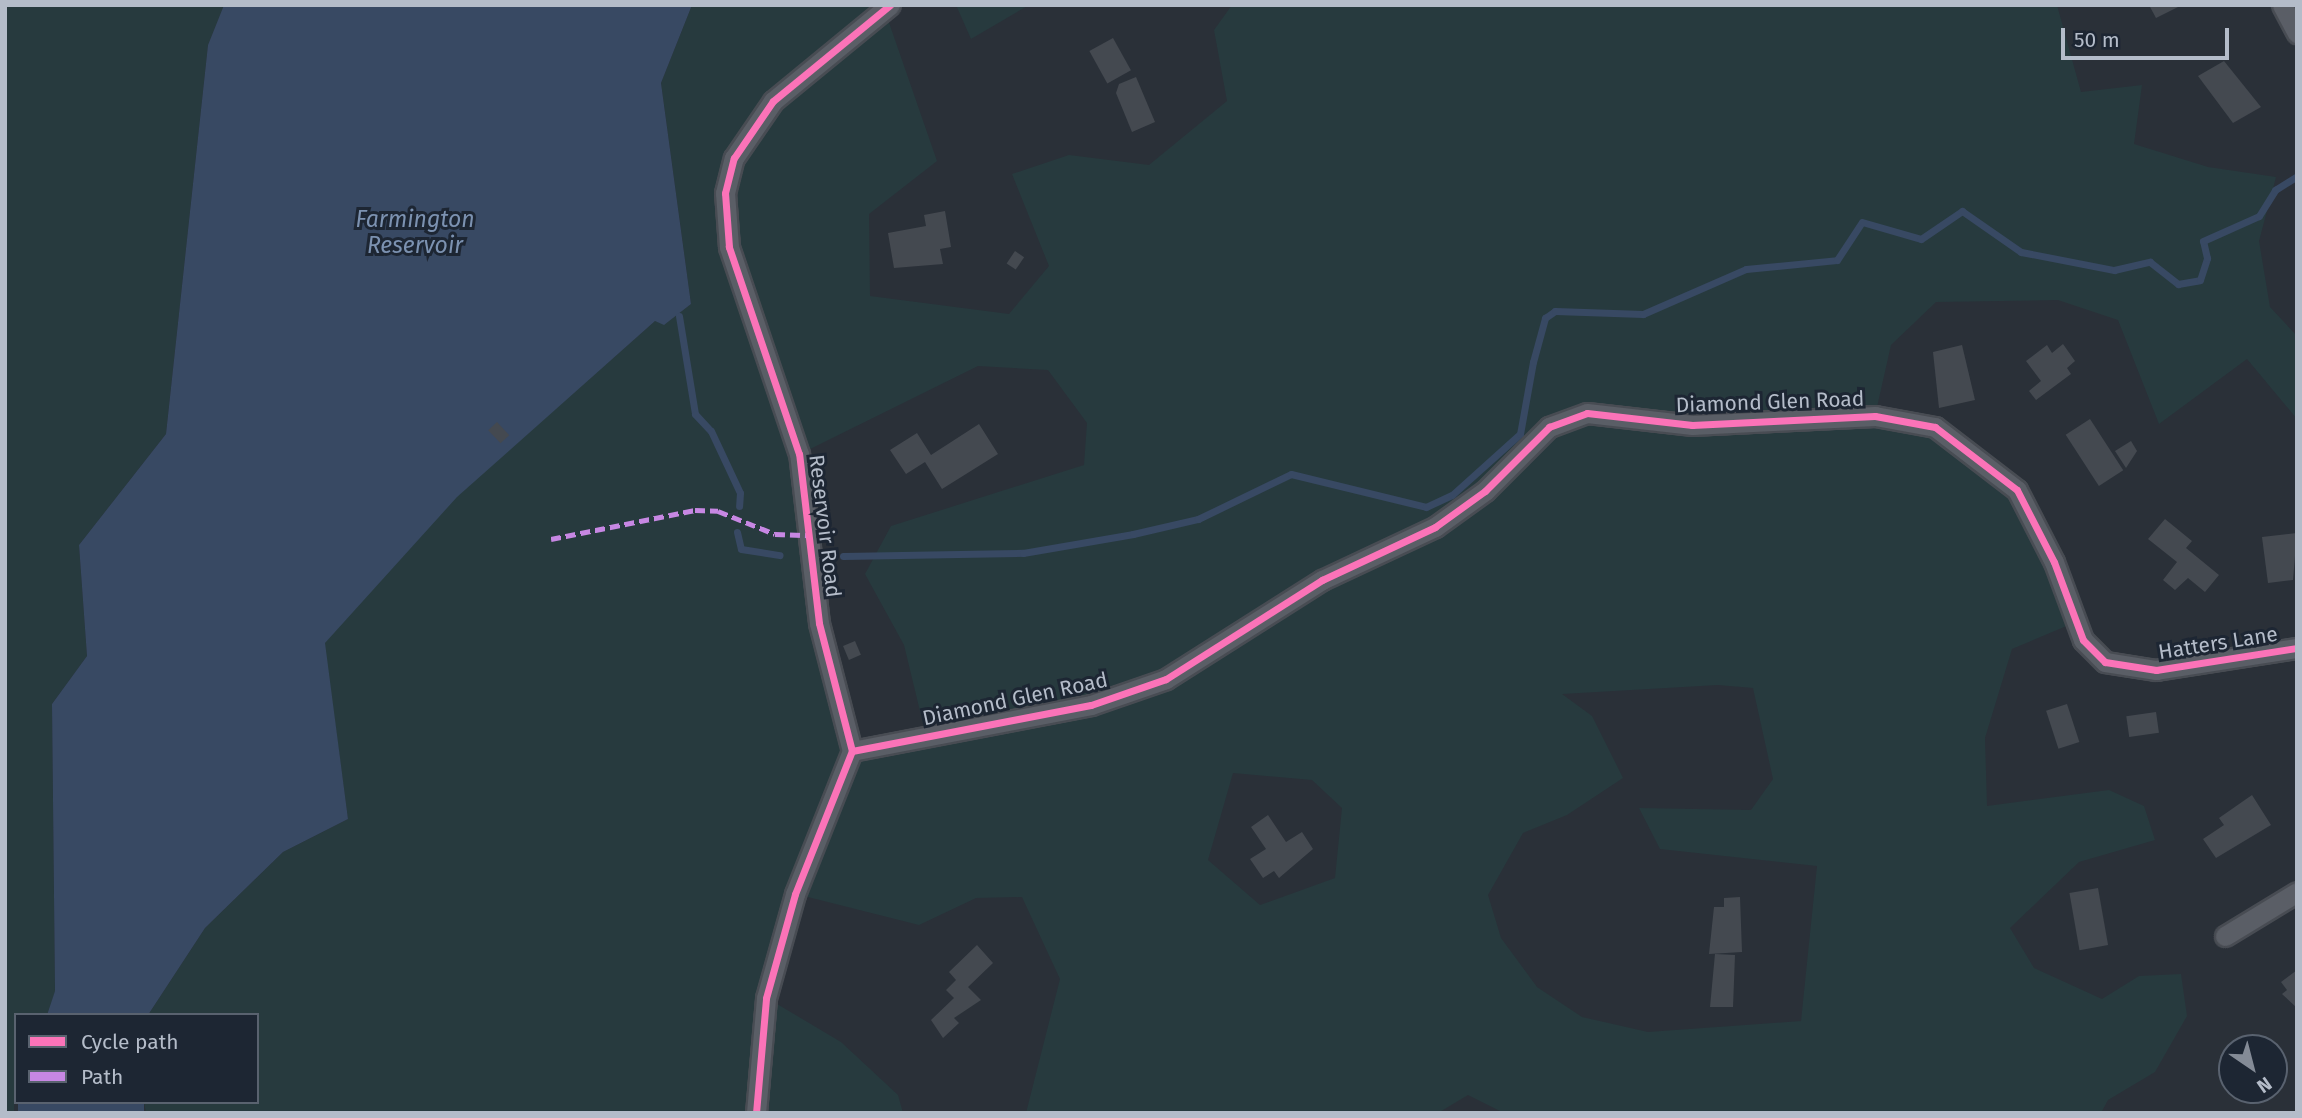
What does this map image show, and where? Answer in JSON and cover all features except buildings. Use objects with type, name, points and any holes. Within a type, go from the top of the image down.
[{"type":"street","name":"Reservoir Road","points":[[852,751],[819,623],[799,454],[729,247],[725,193],[734,158],[773,101],[890,5]]},
{"type":"street","points":[[2282,5],[2297,33]]},
{"type":"street","name":"Diamond Glen Road","points":[[852,751],[1091,705],[1166,679],[1322,580],[1435,527],[1485,491],[1549,427],[1587,413],[1692,425],[1875,416],[1935,427],[2017,491],[2054,562],[2083,640],[2105,662]]},
{"type":"street","name":"Hatters Lane","points":[[2105,662],[2156,670],[2297,648]]},
{"type":"street","points":[[756,1113],[766,998],[795,894],[852,751]]},
{"type":"street","points":[[2225,936],[2297,892]]},
{"type":"green space","points":[[5,5],[224,5],[208,45],[166,434],[79,545],[87,656],[52,704],[55,992],[48,1013],[14,1013],[14,1113],[5,1113]]},
{"type":"green space","points":[[692,5],[890,5],[885,11],[937,161],[869,214],[870,296],[1009,314],[1049,266],[1012,174],[1069,155],[1149,165],[1227,101],[1214,30],[1232,5],[2057,5],[2081,92],[2142,85],[2134,144],[2208,167],[2276,177],[2259,241],[2270,307],[2297,336],[2297,419],[2247,359],[2159,424],[2118,320],[2058,300],[1936,302],[1891,345],[1875,416],[1906,419],[2017,490],[2076,622],[2012,649],[1985,738],[1987,806],[2109,790],[2144,806],[2155,840],[2079,862],[2010,928],[2034,968],[2102,999],[2139,976],[2181,974],[2187,1016],[2155,1072],[2108,1100],[2101,1113],[1504,1113],[1468,1095],[1438,1113],[1026,1113],[1060,979],[1022,897],[976,898],[919,925],[796,894],[767,998],[841,1042],[898,1095],[903,1113],[146,1113],[144,1104],[259,1104],[259,1013],[149,1013],[205,928],[283,852],[348,819],[324,643],[456,497],[655,321],[665,324],[691,304],[661,83]],"holes":[[[978,366],[1048,370],[1087,423],[1084,465],[891,526],[865,574],[904,645],[926,736],[852,750],[819,623],[800,454]],[[1718,685],[1753,688],[1773,779],[1751,810],[1639,808],[1660,849],[1817,866],[1801,1021],[1648,1032],[1582,1017],[1537,987],[1501,938],[1488,895],[1523,833],[1567,815],[1623,778],[1592,716],[1562,694]],[[1233,773],[1312,780],[1342,808],[1335,878],[1260,905],[1208,860]]]},
{"type":"green space","points":[[956,5],[1029,5],[971,39]]},
{"type":"water","name":"Farmington Reservoir","points":[[224,5],[692,5],[661,83],[691,304],[664,325],[655,321],[457,497],[325,643],[348,819],[283,852],[205,928],[149,1013],[48,1013],[55,991],[52,704],[87,656],[79,545],[166,434],[208,45]]},
{"type":"water","points":[[18,1104],[144,1104],[144,1113],[18,1113]]},
{"type":"waterway","points":[[843,556],[1023,553],[1133,534],[1198,519],[1291,474],[1426,507],[1452,495],[1520,434],[1533,362],[1545,318],[1555,311],[1643,314],[1746,269],[1837,260],[1862,222],[1921,239],[1962,211],[2021,252],[2114,270],[2150,262],[2178,284],[2200,280],[2207,258],[2203,241],[2259,216],[2275,190],[2297,176]]},
{"type":"waterway","points":[[679,316],[695,414],[711,431],[740,493],[739,506]]},
{"type":"waterway","points":[[737,532],[741,549],[780,555]]},
{"type":"marked path","points":[[551,539],[695,510],[718,511],[775,534],[810,535]]},
{"type":"cycle path","points":[[756,1113],[766,998],[795,894],[852,751],[819,623],[799,454],[729,247],[725,193],[734,158],[773,101],[890,5]]},
{"type":"cycle path","points":[[852,751],[1091,705],[1166,679],[1322,580],[1435,527],[1485,491],[1549,427],[1587,413],[1692,425],[1875,416],[1935,427],[2017,490],[2054,562],[2083,640],[2105,662],[2156,670],[2297,648]]}]
